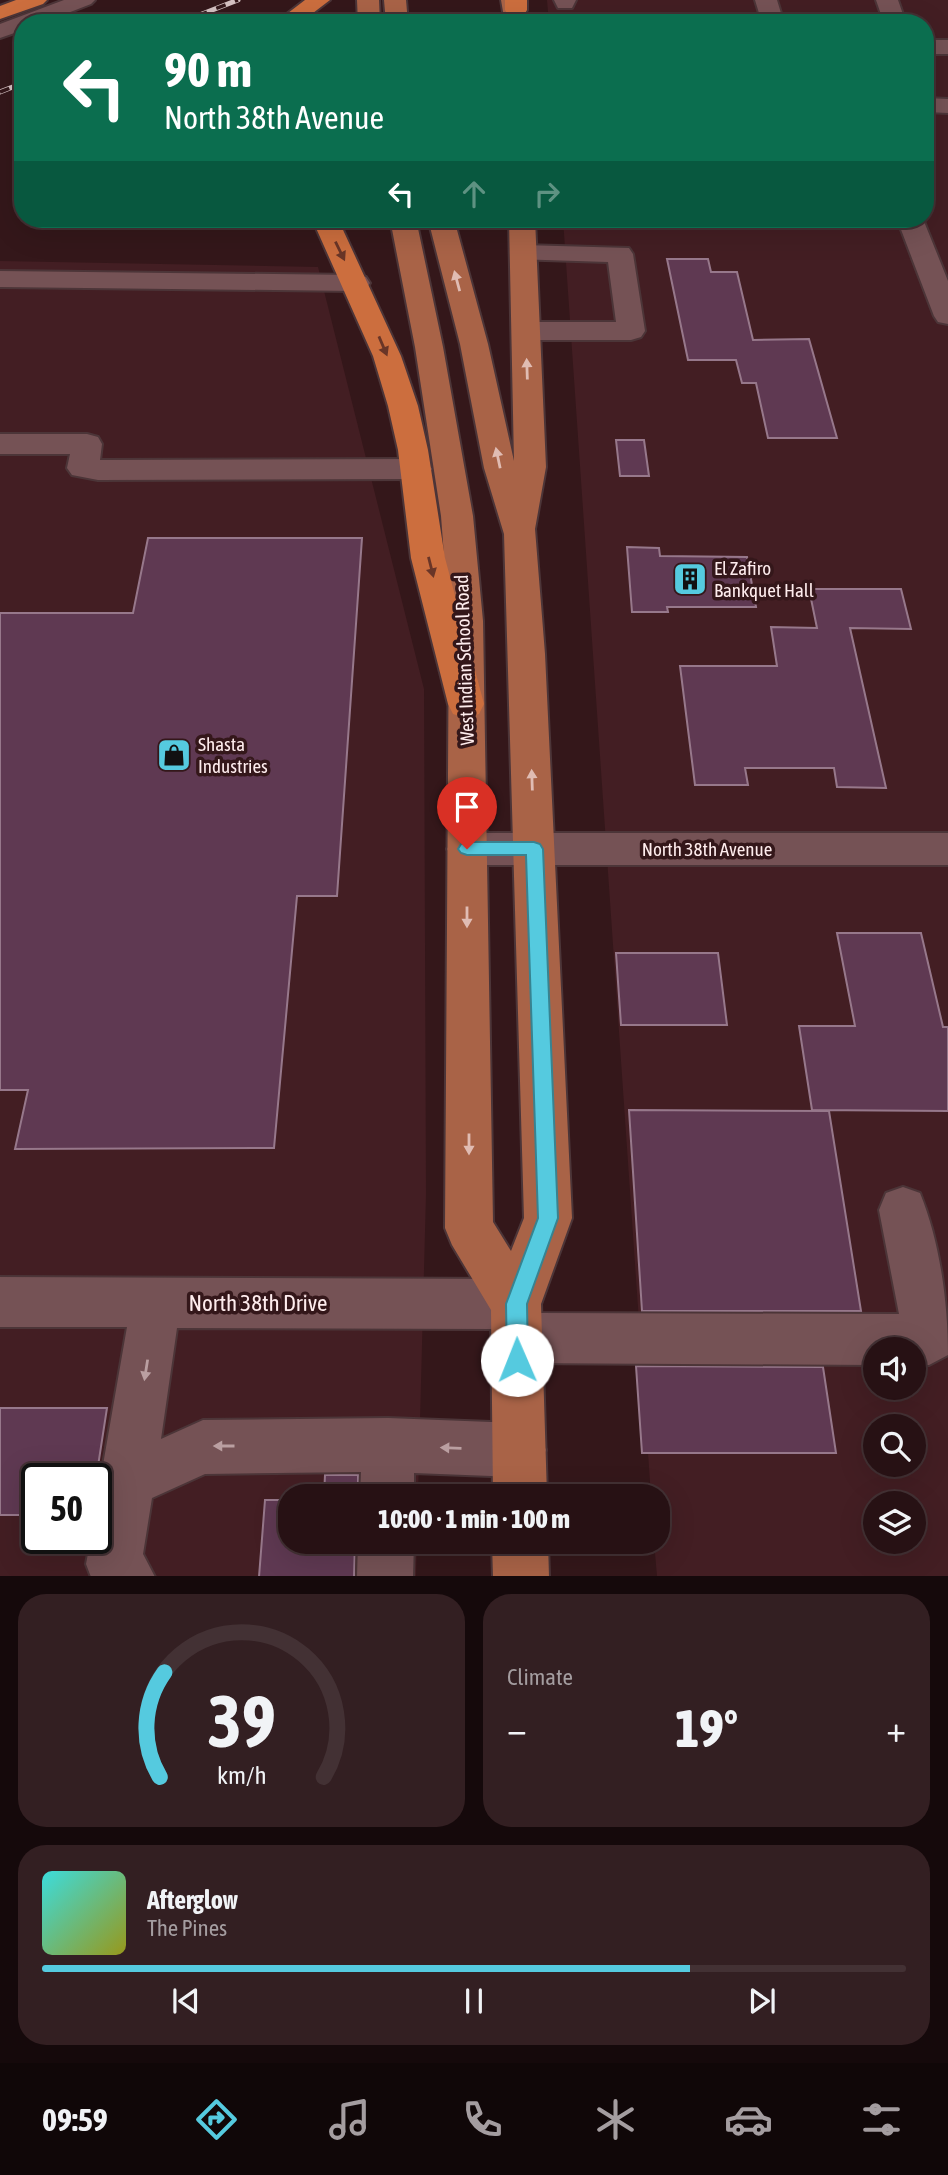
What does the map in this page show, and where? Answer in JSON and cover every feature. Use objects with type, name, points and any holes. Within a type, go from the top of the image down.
[{"type":"highway","points":[[0,13],[36,0]]},
{"type":"highway","points":[[299,14],[319,0]]},
{"type":"highway","points":[[328,228],[356,283],[387,356],[399,393],[416,469],[428,558],[466,704]]},
{"type":"main road","name":"West Indian School Road","points":[[405,228],[429,347],[457,516],[466,621],[469,1228],[517,1321]]},
{"type":"main road","points":[[443,228],[474,344],[500,468],[520,534]]},
{"type":"main road","points":[[519,1473],[517,1321],[548,1218],[520,534],[530,467],[522,228]]},
{"type":"main road","points":[[520,1554],[521,1576]]},
{"type":"street","points":[[46,14],[84,0]]},
{"type":"street","points":[[81,14],[107,4]]},
{"type":"street","points":[[914,228],[948,316]]},
{"type":"street","points":[[523,253],[620,254],[631,331],[526,331]]},
{"type":"street","points":[[1,281],[356,283]]},
{"type":"street","points":[[2,452],[86,444],[83,468],[98,470],[416,469]]},
{"type":"street","name":"North 38th Avenue","points":[[467,849],[948,849]]},
{"type":"street","name":"North 38th Drive","points":[[0,1302],[156,1302],[929,1340],[903,1210]]},
{"type":"street","points":[[126,1576],[114,1564],[156,1302]]},
{"type":"street","points":[[128,1481],[203,1447],[388,1445],[519,1473]]},
{"type":"street","points":[[387,1484],[388,1445]]},
{"type":"street","points":[[385,1576],[386,1554]]},
{"type":"shaded area","points":[[547,0],[948,0],[948,1576],[657,1576],[655,1554],[670,1554],[670,1484],[650,1484],[564,228],[934,228],[934,14],[548,14]]},
{"type":"shaded area","points":[[0,261],[318,267],[424,689],[426,1194],[418,1484],[278,1484],[278,1554],[417,1554],[416,1576],[0,1576]]},
{"type":"building","points":[[667,259],[708,259],[711,272],[737,272],[753,340],[809,339],[837,438],[768,438],[756,383],[742,383],[736,360],[688,360]]},
{"type":"building","points":[[616,440],[644,440],[649,476],[620,476]]},
{"type":"building","name":"Shasta Industries","points":[[148,538],[362,538],[337,896],[297,896],[274,1148],[15,1149],[28,1090],[0,1090],[0,613],[133,613]]},
{"type":"building","name":"El Zafiro Bankquet Hall","points":[[627,547],[659,548],[660,556],[747,557],[756,607],[667,607],[668,612],[632,612]]},
{"type":"building","points":[[809,589],[901,589],[911,629],[850,628],[886,788],[837,787],[834,768],[745,768],[748,785],[695,785],[680,666],[777,666],[771,627],[817,628]]},
{"type":"building","points":[[837,933],[921,933],[943,1027],[948,1027],[948,1111],[812,1110],[799,1026],[855,1026]]},
{"type":"building","points":[[616,953],[718,953],[727,1025],[621,1025]]},
{"type":"building","points":[[629,1110],[829,1111],[861,1311],[642,1311]]},
{"type":"building","points":[[636,1366],[823,1367],[836,1453],[642,1453]]},
{"type":"building","points":[[0,1408],[107,1408],[98,1463],[21,1463],[21,1515],[0,1515]]},
{"type":"building","points":[[325,1475],[358,1475],[358,1484],[325,1484]]},
{"type":"building","points":[[265,1500],[278,1500],[278,1554],[355,1554],[354,1576],[259,1576]]},
{"type":"railway","points":[[202,14],[238,0]]},
{"type":"railway","points":[[0,92],[14,87]]},
{"type":"place","name":"El Zafiro Bankquet Hall","points":[[690,579]]},
{"type":"place","name":"Shasta Industries","points":[[174,755]]},
{"type":"route","points":[[467,849],[534,849],[548,1218],[516,1304],[517,1360]]}]
